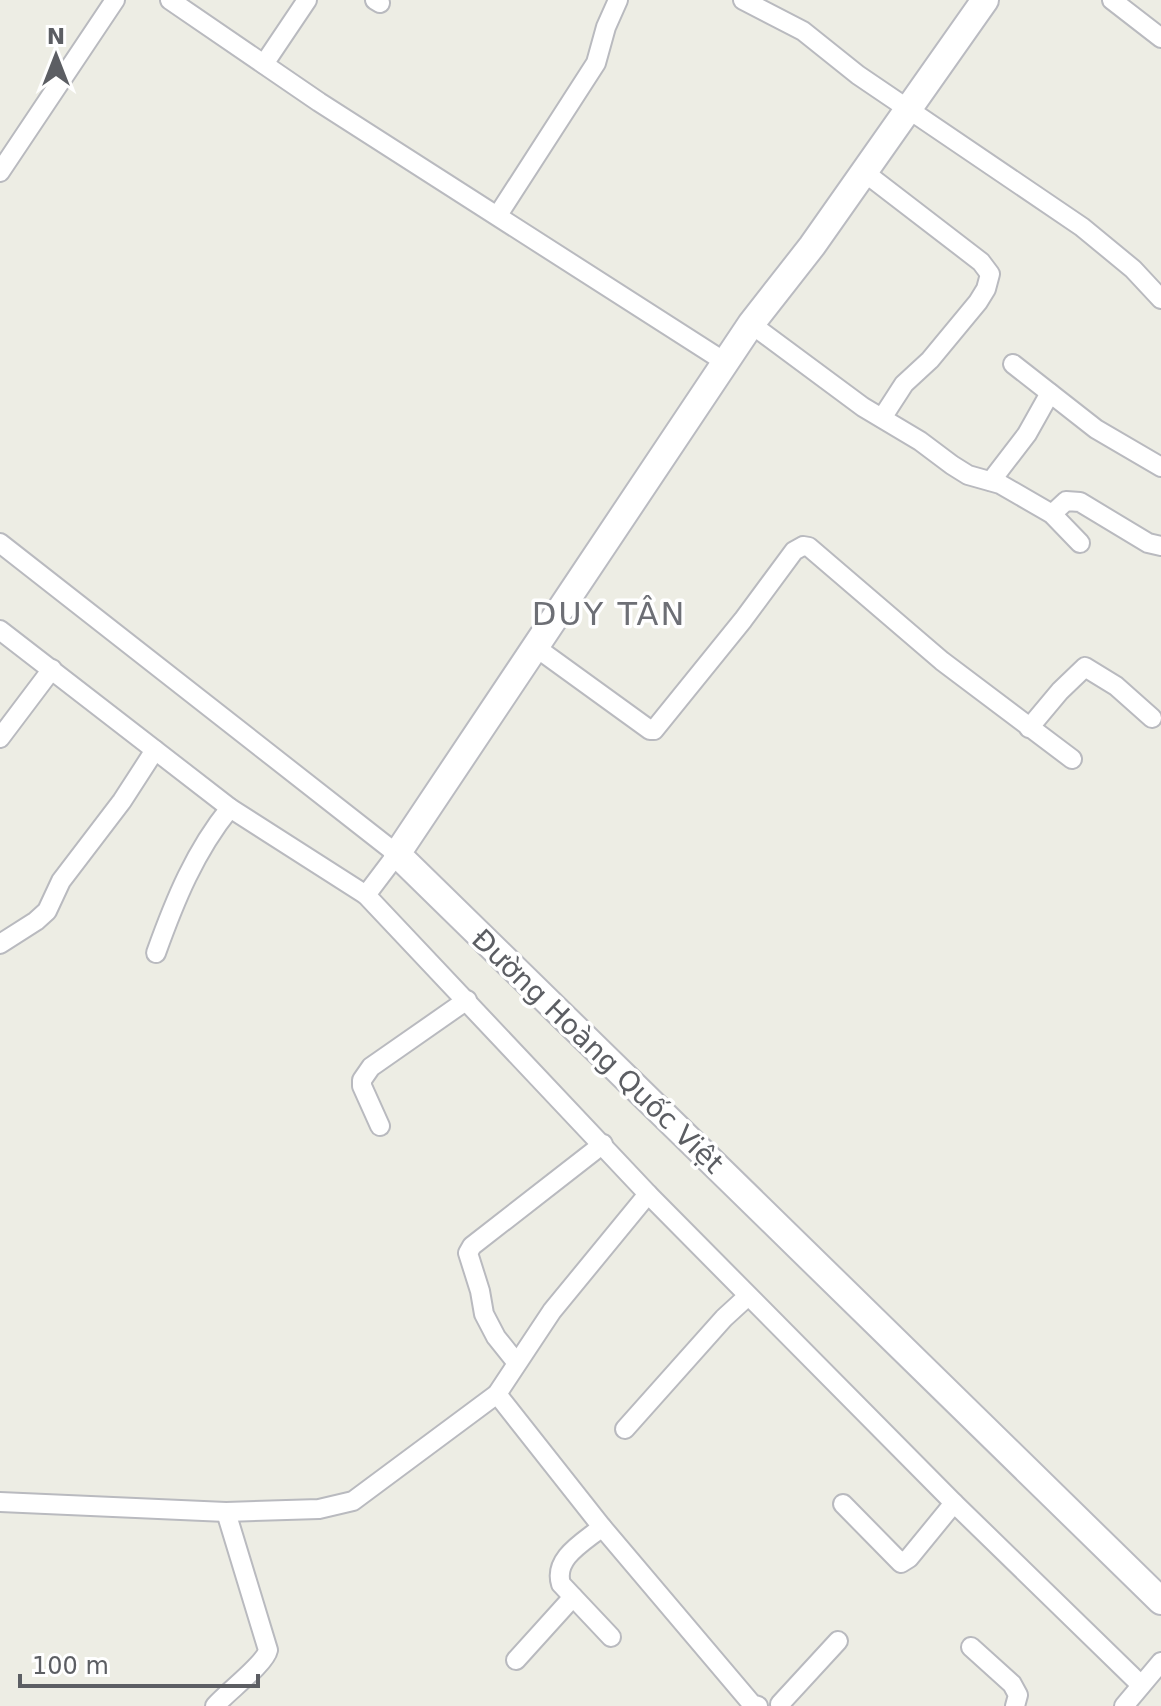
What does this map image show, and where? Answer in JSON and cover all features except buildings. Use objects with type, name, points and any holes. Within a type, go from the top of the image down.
[{"type":"street","points":[[0,172],[115,0]]},
{"type":"street","points":[[170,0],[319,102],[725,362]]},
{"type":"street","points":[[264,64],[307,0]]},
{"type":"street","points":[[498,215],[596,63],[606,27],[618,0]]},
{"type":"street","points":[[743,0],[803,31],[829,54],[907,109],[1082,227],[1133,269],[1161,299]]},
{"type":"street","points":[[370,890],[751,324],[812,246],[985,0]]},
{"type":"street","points":[[1112,0],[1161,38]]},
{"type":"street","points":[[864,172],[981,262],[990,274],[978,302],[930,360],[904,384],[882,418]]},
{"type":"street","points":[[751,324],[863,407],[968,475],[991,481],[1052,514],[1080,543]]},
{"type":"street","points":[[1013,364],[1096,429],[1161,467]]},
{"type":"street","points":[[991,481],[1027,434],[1050,393]]},
{"type":"street","points":[[1052,514],[1066,501],[1080,502],[1148,543],[1161,546]]},
{"type":"street","name":"Đường Hoàng Quốc Việt","points":[[0,543],[393,860],[1161,1601]]},
{"type":"street","points":[[534,646],[654,730],[794,551],[803,546],[809,547],[942,661],[1072,759]]},
{"type":"street","points":[[0,630],[230,808],[370,890],[467,1000],[648,1194],[954,1503],[1141,1685]]},
{"type":"street","points":[[1029,728],[1085,667],[1116,686],[1152,718]]},
{"type":"street","points":[[0,738],[52,669]]},
{"type":"street","points":[[0,944],[47,911],[61,881],[122,801],[155,750]]},
{"type":"street","points":[[156,953],[180,889],[212,830],[230,808]]},
{"type":"street","points":[[380,1126],[362,1086],[366,1073],[467,1000]]},
{"type":"street","points":[[516,1362],[496,1337],[484,1314],[468,1253],[472,1246],[603,1144]]},
{"type":"street","points":[[0,1502],[226,1512],[319,1509],[353,1501],[497,1394],[552,1311],[648,1194]]},
{"type":"street","points":[[625,1429],[704,1339],[748,1296]]},
{"type":"street","points":[[497,1394],[602,1527],[752,1704],[770,1706],[838,1641]]},
{"type":"street","points":[[843,1504],[901,1563],[909,1558],[954,1503]]},
{"type":"street","points":[[215,1706],[261,1664],[268,1650],[226,1512]]},
{"type":"street","points":[[602,1527],[567,1556],[560,1567],[561,1584],[611,1637]]},
{"type":"street","points":[[516,1660],[573,1597]]},
{"type":"street","points":[[971,1647],[1012,1684],[1018,1695],[1015,1706]]},
{"type":"street","points":[[1124,1706],[1158,1666]]},
{"type":"district","name":"DUY TÂN","points":[[609,614]]}]
